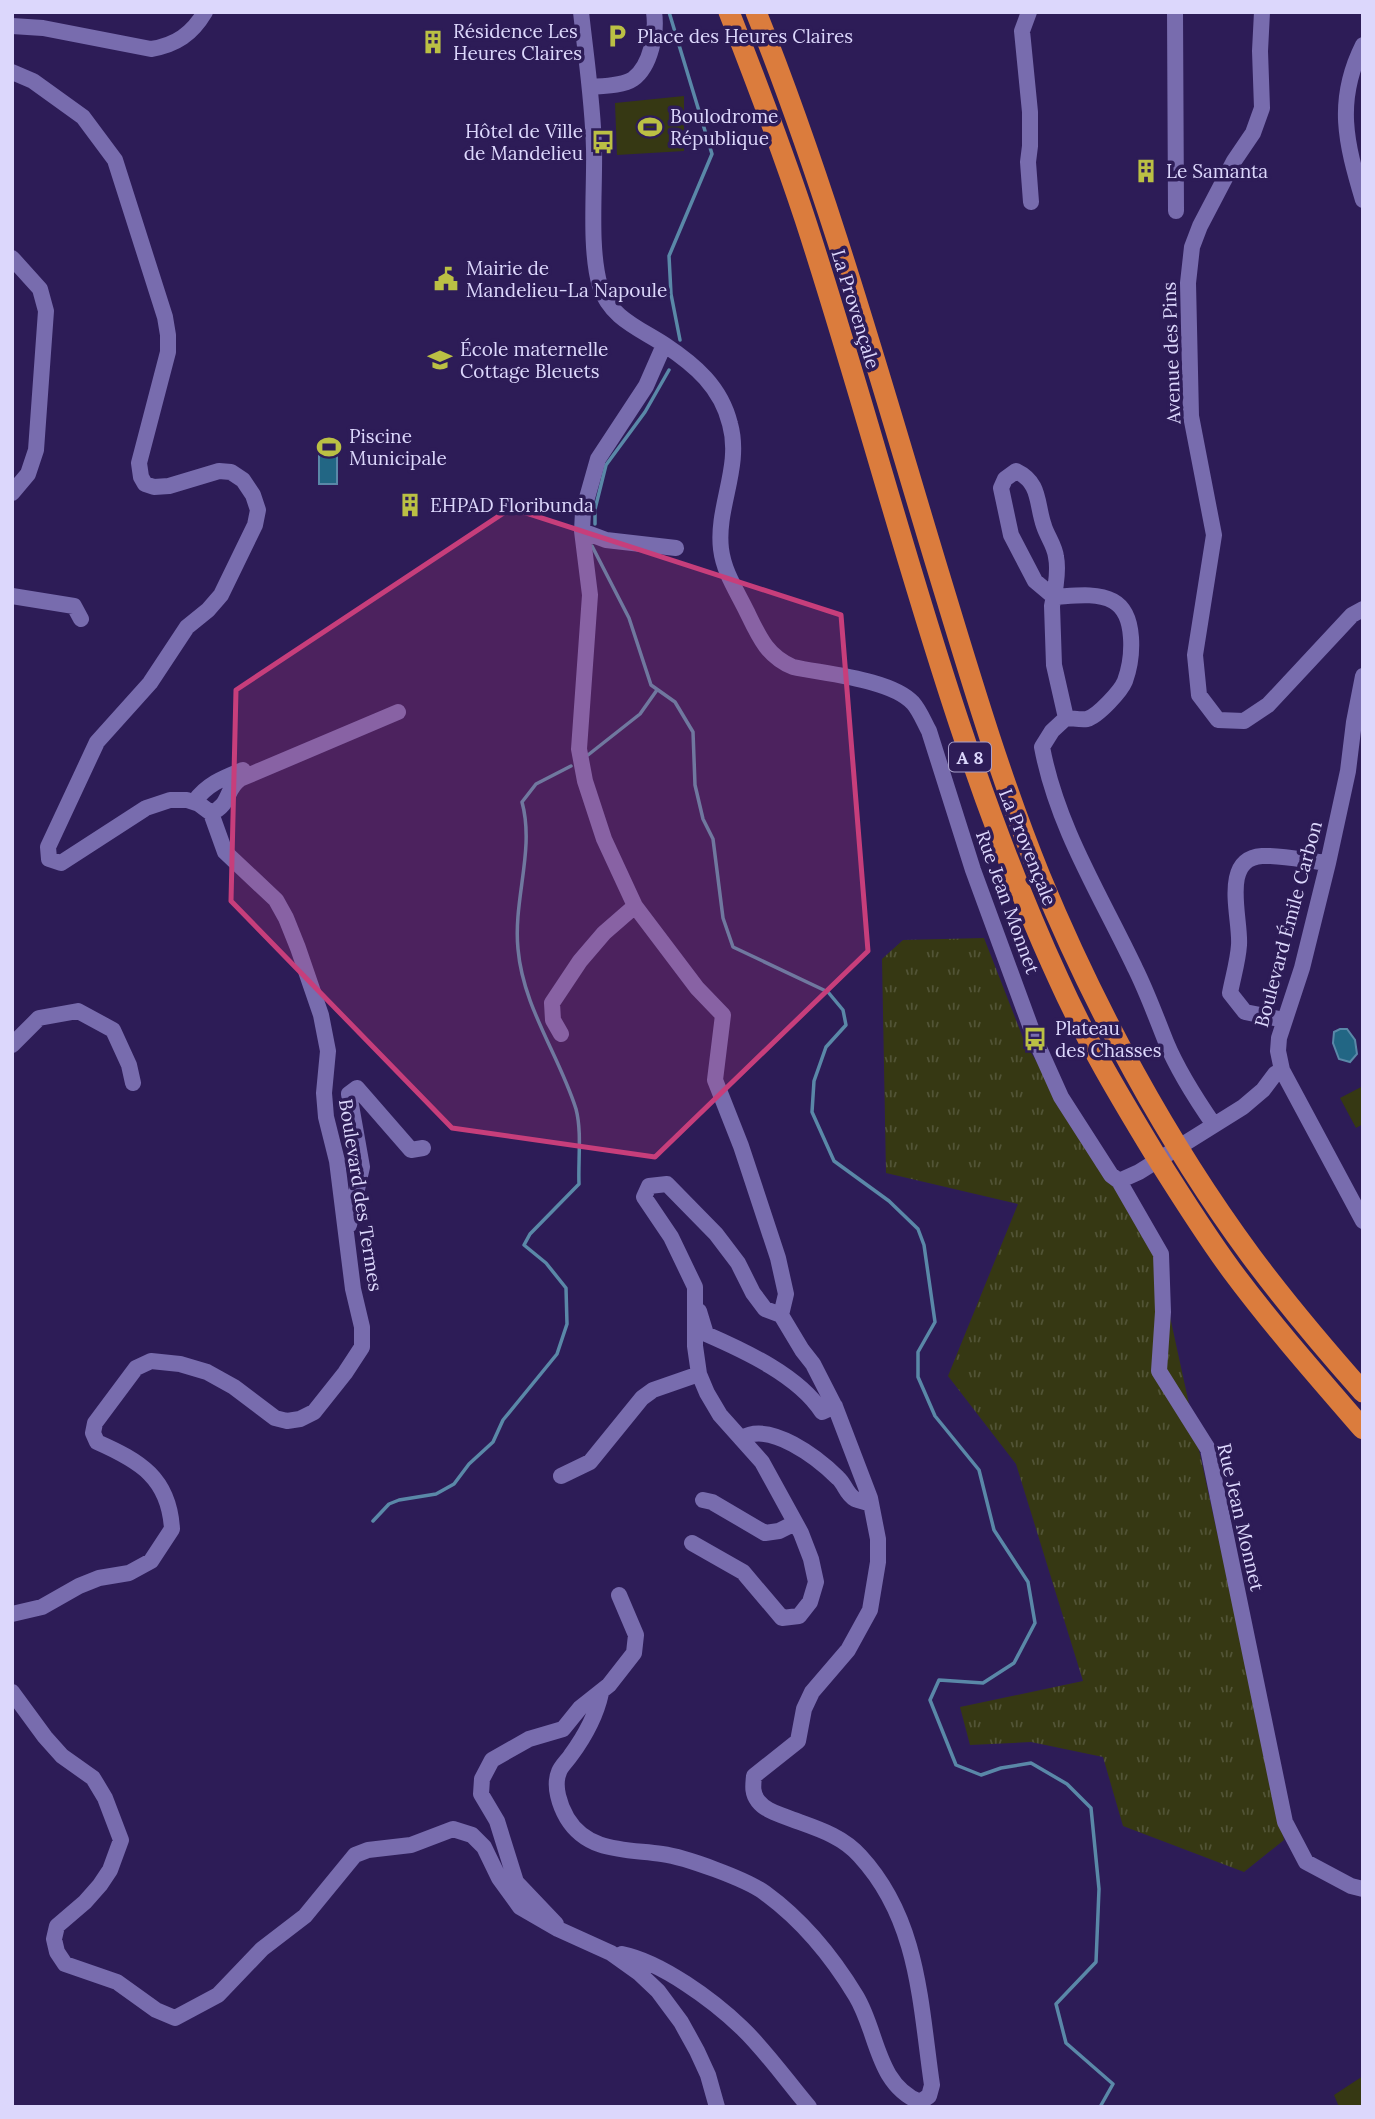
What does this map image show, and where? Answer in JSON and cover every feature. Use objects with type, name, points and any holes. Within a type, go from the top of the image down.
[{"type":"highway","name":"La Provençale","points":[[729,12],[766,105],[805,219],[980,787],[1016,883],[1060,984],[1118,1094],[1217,1248],[1299,1355],[1363,1429]]},
{"type":"highway","name":"La Provençale","points":[[756,12],[791,99],[830,212],[952,617],[1005,781],[1040,874],[1082,971],[1139,1080],[1236,1233],[1316,1338],[1363,1392]]},
{"type":"street","points":[[12,26],[43,28],[151,49],[169,46],[185,36],[195,29],[205,12]]},
{"type":"street","name":"Rue Jean Monnet","points":[[581,12],[590,87],[595,250],[601,288],[609,305],[621,318],[664,345],[706,377],[722,399],[734,440],[734,461],[721,546],[728,576],[759,636],[779,661],[793,667],[890,687],[913,703],[921,715],[929,732],[973,870],[1043,1058],[1068,1109],[1111,1175],[1119,1181],[1161,1254],[1163,1312],[1159,1371],[1208,1449],[1285,1822],[1306,1862],[1351,1886],[1363,1889]]},
{"type":"street","points":[[590,87],[633,79],[643,67],[652,44],[656,23],[654,12]]},
{"type":"street","points":[[1029,12],[1022,32],[1030,112],[1028,162],[1031,202]]},
{"type":"street","points":[[1175,12],[1176,211]]},
{"type":"street","name":"Avenue des Pins","points":[[1262,12],[1262,107],[1253,133],[1234,161],[1200,226],[1192,247],[1188,282],[1191,416],[1214,535],[1195,655],[1199,695],[1218,720],[1244,721],[1268,705],[1352,615],[1363,609]]},
{"type":"street","points":[[1363,45],[1356,59],[1345,104],[1348,148],[1363,200]]},
{"type":"street","points":[[12,72],[33,82],[83,117],[115,160],[165,317],[168,352],[139,463],[141,477],[145,484],[153,487],[169,486],[219,471],[232,472],[243,480],[253,495],[258,510],[254,525],[221,595],[187,627],[150,683],[97,742],[48,847],[49,859],[61,863],[146,808],[170,800],[194,802],[211,813],[226,803],[232,784],[240,779],[398,712]]},
{"type":"street","points":[[12,258],[40,289],[46,311],[36,450],[29,474],[12,493]]},
{"type":"street","points":[[664,345],[646,386],[598,459],[583,512],[582,531],[590,596],[580,763],[604,839],[635,906],[697,989],[723,1014],[715,1080],[741,1146],[778,1258],[786,1294],[781,1315]]},
{"type":"street","points":[[1066,718],[1054,665],[1052,606],[1054,597],[1056,556],[1043,524],[1037,494],[1028,477],[1016,471],[1005,479],[1001,488],[1011,535],[1035,581],[1054,597],[1100,596],[1116,602],[1126,617],[1132,654],[1124,684],[1103,709],[1088,719],[1066,718],[1052,731],[1042,747],[1048,777],[1077,851],[1150,998],[1167,1044],[1200,1106],[1214,1125]]},
{"type":"street","points":[[582,531],[606,540],[676,548]]},
{"type":"street","points":[[12,596],[74,606],[81,619]]},
{"type":"street","name":"Boulevard Émile Carbon","points":[[1282,1070],[1278,1051],[1284,1020],[1301,968],[1328,863],[1348,771],[1363,676]]},
{"type":"street","points":[[194,802],[203,789],[220,779],[355,723]]},
{"type":"street","name":"Boulevard des Termes","points":[[12,1614],[41,1607],[99,1578],[129,1573],[151,1561],[173,1530],[168,1503],[160,1484],[144,1467],[127,1455],[97,1443],[93,1433],[95,1423],[135,1368],[151,1361],[180,1364],[207,1372],[234,1387],[275,1418],[287,1421],[300,1419],[314,1412],[362,1347],[362,1327],[353,1289],[337,1161],[326,1116],[324,1093],[328,1051],[321,1015],[286,918],[276,900],[225,852],[211,813]]},
{"type":"street","points":[[1284,1020],[1245,1012],[1230,993],[1239,946],[1234,888],[1239,870],[1248,860],[1262,856],[1328,863]]},
{"type":"street","points":[[561,1034],[553,1020],[552,1003],[580,961],[604,933],[635,906]]},
{"type":"street","points":[[12,1045],[39,1018],[78,1011],[113,1030],[129,1065],[133,1083]]},
{"type":"street","points":[[1119,1181],[1191,1140],[1253,1099],[1275,1074],[1282,1070],[1363,1221]]},
{"type":"street","points":[[346,1237],[362,1167],[349,1094],[357,1088],[411,1150],[423,1147]]},
{"type":"street","points":[[601,1693],[591,1723],[559,1770],[557,1780],[560,1804],[580,1834],[597,1844],[616,1850],[663,1854],[684,1859],[726,1874],[764,1892],[819,1944],[840,1971],[858,1999],[877,2050],[895,2083],[907,2096],[920,2102],[929,2096],[932,2085],[917,1973],[901,1916],[885,1888],[853,1848],[841,1839],[770,1810],[759,1803],[752,1787],[754,1776],[798,1741],[804,1709],[812,1692],[848,1650],[870,1610],[878,1562],[878,1539],[871,1504],[835,1406],[818,1372],[781,1315],[765,1309],[724,1244],[667,1184],[649,1186],[645,1197],[671,1237],[695,1287],[695,1346],[699,1374],[720,1415],[762,1462],[795,1523],[811,1559],[816,1582],[810,1602],[799,1616],[782,1618],[743,1572],[692,1543]]},
{"type":"street","points":[[694,1299],[706,1334],[761,1359],[812,1397],[822,1412],[835,1406]]},
{"type":"street","points":[[561,1476],[590,1462],[642,1398],[653,1390],[699,1374]]},
{"type":"street","points":[[742,1438],[750,1433],[760,1432],[797,1446],[837,1476],[854,1498],[871,1504]]},
{"type":"street","points":[[704,1500],[765,1532],[779,1531],[795,1523]]},
{"type":"street","points":[[558,1929],[555,1920],[516,1882],[497,1821],[481,1794],[482,1779],[492,1760],[530,1739],[563,1728],[580,1708],[601,1693],[634,1653],[636,1635],[619,1595]]},
{"type":"street","points":[[16,1700],[62,1756],[93,1778],[105,1798],[121,1840],[110,1870],[100,1885],[57,1926],[54,1939],[57,1952],[65,1964],[117,1982],[156,2010],[175,2018],[218,1994],[262,1949],[305,1916],[355,1855],[368,1850],[411,1845],[453,1829],[472,1835],[484,1847],[499,1878],[520,1907],[558,1929],[611,1953],[658,1991],[681,2022],[708,2075],[717,2107]]},
{"type":"street","points":[[611,1953],[625,1955],[683,1981],[742,2027],[809,2107]]},
{"type":"highlighted area","points":[[511,508],[841,615],[868,951],[655,1157],[452,1128],[231,901],[236,690]]},
{"type":"green space","name":"Boulodrome République","points":[[684,96],[684,151],[617,155],[615,103]]},
{"type":"green space","points":[[984,938],[1025,1043],[1157,1257],[1284,1840],[1244,1872],[1123,1826],[1103,1757],[1031,1742],[970,1745],[960,1707],[1083,1681],[1016,1464],[948,1376],[1018,1204],[886,1173],[882,959],[903,940]]},
{"type":"green space","points":[[1363,1086],[1363,1124],[1356,1128],[1340,1098]]},
{"type":"green space","points":[[1363,2076],[1363,2107],[1339,2107],[1334,2095]]},
{"type":"water","points":[[319,451],[337,452],[337,484],[319,484]]},
{"type":"water","points":[[1347,1029],[1355,1040],[1357,1054],[1350,1062],[1339,1059],[1333,1043],[1334,1032]]},
{"type":"waterway","points":[[669,12],[712,154],[669,256],[671,294],[680,340]]},
{"type":"waterway","points":[[595,524],[595,509],[606,465],[645,412],[669,370]]},
{"type":"waterway","points":[[592,546],[629,618],[651,685],[675,702],[693,732],[695,785],[703,819],[713,839],[723,918],[733,947],[828,992],[843,1010],[846,1025],[826,1047],[814,1081],[812,1112],[834,1161],[889,1201],[918,1229],[924,1245],[935,1322],[918,1352],[918,1377],[935,1416],[979,1470],[994,1530],[1028,1582],[1035,1623],[1014,1663],[983,1683],[939,1680],[930,1700],[956,1765],[981,1775],[1001,1768],[1031,1763],[1067,1784],[1091,1808],[1099,1889],[1096,1962],[1056,2004],[1066,2043],[1113,2084],[1100,2107]]},
{"type":"waterway","points":[[588,755],[640,714],[657,690]]},
{"type":"waterway","points":[[373,1521],[389,1504],[436,1494],[454,1484],[469,1464],[493,1442],[503,1420],[557,1354],[567,1324],[566,1288],[546,1263],[524,1245],[530,1234],[579,1184],[578,1118],[569,1089],[527,991],[521,970],[517,931],[526,838],[522,802],[536,784],[571,766]]},
{"type":"place","name":"Place des Heures Claires","points":[[617,36]]},
{"type":"place","name":"Résidence Les Heures Claires","points":[[433,42]]},
{"type":"place","name":"Boulodrome République","points":[[650,127]]},
{"type":"place","name":"Hôtel de Ville de Mandelieu","points":[[603,142]]},
{"type":"place","name":"Le Samanta","points":[[1146,171]]},
{"type":"place","name":"Mairie de Mandelieu-La Napoule","points":[[446,279]]},
{"type":"place","name":"École maternelle Cottage Bleuets","points":[[440,360]]},
{"type":"place","name":"Piscine Municipale","points":[[329,447]]},
{"type":"place","name":"EHPAD Floribunda","points":[[410,505]]},
{"type":"place","name":"Plateau des Chasses","points":[[1035,1039]]}]
